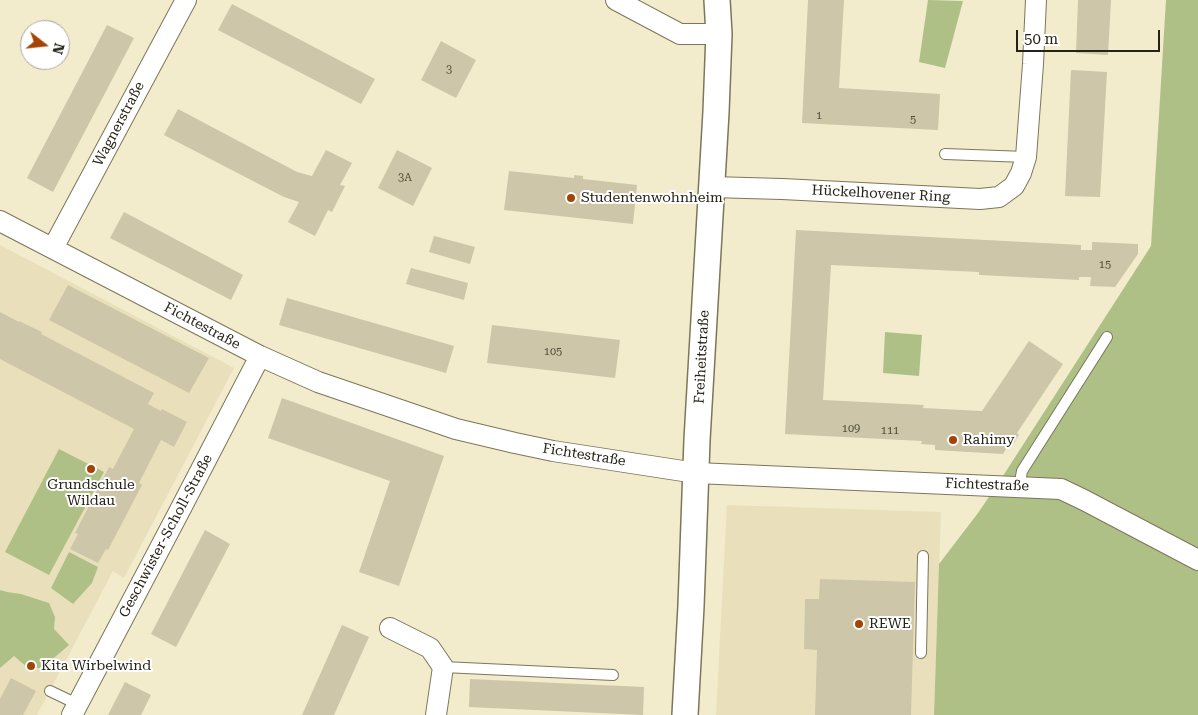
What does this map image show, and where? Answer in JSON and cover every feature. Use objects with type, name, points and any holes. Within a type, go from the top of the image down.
[{"type":"street","name":"Wagnerstraße","points":[[53,248],[186,0]]},
{"type":"street","points":[[616,0],[680,34],[718,34]]},
{"type":"street","name":"Freiheitstraße","points":[[685,715],[716,112],[718,0]]},
{"type":"street","name":"Hückelhovener Ring","points":[[711,187],[980,199],[999,197],[1014,186],[1026,157],[1036,0]]},
{"type":"street","name":"Fichtestraße","points":[[0,221],[260,356],[318,382],[456,429],[553,451],[696,473],[1057,488],[1070,492],[1198,560]]},
{"type":"street","name":"Geschwister-Scholl-Straße","points":[[74,710],[260,356]]},
{"type":"street","points":[[390,628],[430,648],[443,666],[436,715]]},
{"type":"lane","points":[[944,154],[1026,157]]},
{"type":"lane","points":[[1020,487],[1022,471],[1107,337]]},
{"type":"lane","points":[[921,653],[923,556]]},
{"type":"lane","points":[[443,666],[612,674]]},
{"type":"lane","points":[[50,691],[74,710]]},
{"type":"shaded area","name":"Grundschule Wildau","points":[[0,245],[234,368],[124,578],[113,571],[37,715],[0,715]]},
{"type":"shaded area","points":[[727,505],[941,512],[934,715],[716,715]]},
{"type":"green space","points":[[928,0],[963,1],[945,68],[919,62]]},
{"type":"green space","points":[[1166,0],[1198,0],[1198,715],[934,715],[939,564],[1001,479],[1151,246]]},
{"type":"green space","points":[[885,332],[922,335],[919,376],[883,373]]},
{"type":"green space","points":[[59,449],[104,472],[49,575],[5,552]]},
{"type":"green space","points":[[69,552],[98,567],[92,583],[73,604],[51,588]]},
{"type":"green space","points":[[0,590],[21,594],[49,603],[55,617],[54,629],[69,645],[42,668],[28,668],[14,656],[0,668]]},
{"type":"building","points":[[808,0],[844,0],[839,88],[940,94],[938,130],[802,123]]},
{"type":"building","points":[[1078,0],[1111,0],[1108,55],[1076,53]]},
{"type":"building","points":[[232,4],[375,79],[361,104],[218,30]]},
{"type":"building","points":[[107,25],[134,38],[53,192],[27,178]]},
{"type":"building","points":[[441,41],[476,60],[456,98],[421,80]]},
{"type":"building","points":[[1071,70],[1107,72],[1100,197],[1065,196]]},
{"type":"building","points":[[178,109],[297,172],[312,176],[326,150],[352,163],[340,185],[345,186],[332,212],[328,210],[315,236],[288,222],[299,202],[284,197],[164,135]]},
{"type":"building","points":[[397,150],[432,168],[413,206],[378,188]]},
{"type":"building","name":"Studentenwohnheim","points":[[509,171],[574,178],[574,175],[583,176],[583,179],[637,185],[633,224],[504,210]]},
{"type":"building","points":[[124,212],[243,275],[231,300],[110,238]]},
{"type":"building","points":[[796,230],[1081,245],[1081,250],[1092,250],[1092,242],[1138,244],[1138,254],[1115,287],[1090,286],[1091,277],[1079,277],[1079,280],[979,275],[979,272],[831,265],[823,400],[924,405],[923,408],[982,411],[1029,341],[1063,364],[1017,433],[1019,435],[1011,448],[1008,446],[1003,454],[935,450],[935,445],[921,444],[922,441],[785,434]]},
{"type":"building","points":[[434,236],[475,247],[470,264],[429,252]]},
{"type":"building","points":[[411,268],[468,283],[464,300],[406,284]]},
{"type":"building","points":[[68,285],[209,358],[189,393],[49,320]]},
{"type":"building","points":[[287,298],[454,346],[446,373],[279,325]]},
{"type":"building","points":[[0,312],[42,332],[41,334],[154,393],[148,404],[187,422],[174,447],[161,440],[139,483],[142,485],[108,550],[106,549],[98,563],[70,549],[78,534],[75,533],[109,467],[113,469],[134,429],[0,359]]},
{"type":"building","points":[[492,325],[620,340],[615,378],[487,363]]},
{"type":"building","points":[[282,398],[444,456],[399,586],[359,572],[390,481],[268,438]]},
{"type":"building","points":[[205,530],[230,544],[176,647],[151,634]]},
{"type":"building","name":"REWE","points":[[820,579],[915,582],[911,715],[815,715],[817,650],[804,649],[805,599],[819,599]]},
{"type":"building","points":[[342,625],[369,637],[334,715],[302,715]]},
{"type":"building","points":[[11,678],[36,691],[23,715],[0,715],[0,699]]},
{"type":"building","points":[[470,679],[644,687],[643,715],[469,707]]},
{"type":"building","points":[[125,682],[151,695],[141,715],[108,715]]},
{"type":"place","name":"Studentenwohnheim","points":[[571,198]]},
{"type":"place","name":"Rahimy","points":[[953,440]]},
{"type":"place","name":"Grundschule Wildau","points":[[91,469]]},
{"type":"place","name":"REWE","points":[[859,624]]},
{"type":"place","name":"Kita Wirbelwind","points":[[31,666]]}]
